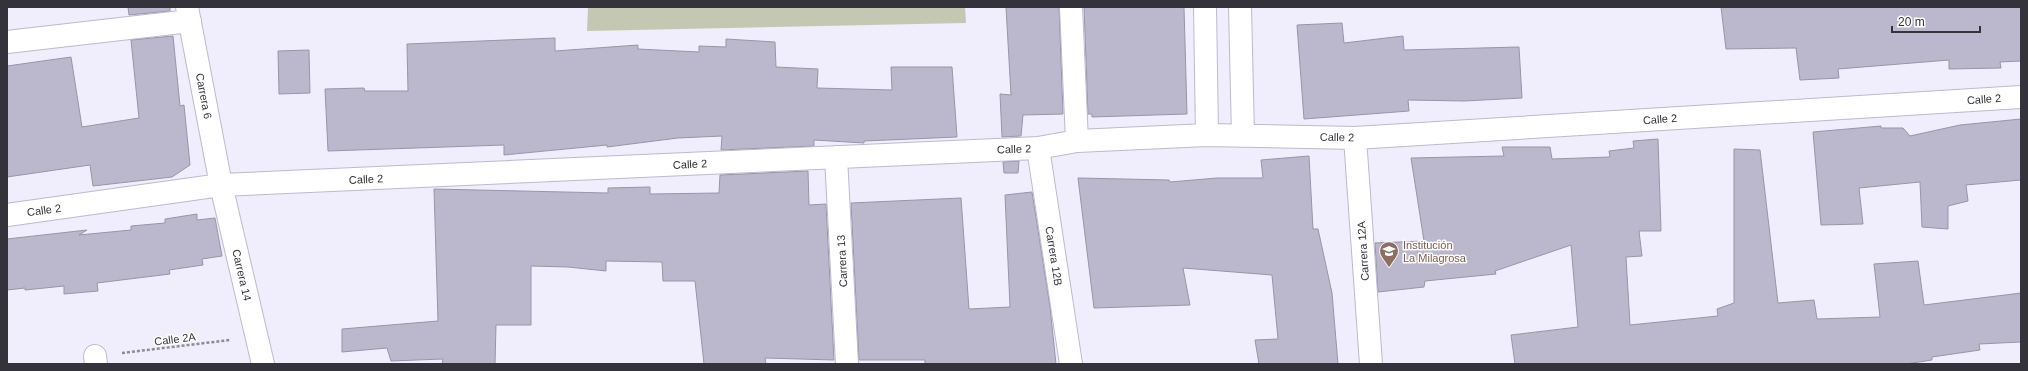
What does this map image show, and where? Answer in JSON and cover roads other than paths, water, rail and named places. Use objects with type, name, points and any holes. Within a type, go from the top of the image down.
[{"type":"street","points":[[1071,7],[1077,141]]},
{"type":"street","points":[[1205,7],[1207,135]]},
{"type":"street","points":[[1240,7],[1243,136]]},
{"type":"street","points":[[7,42],[188,14]]},
{"type":"street","name":"Carrera 6","points":[[188,14],[221,185]]},
{"type":"street","name":"Calle 2","points":[[7,215],[221,185],[1038,148],[1077,141],[1207,135],[1355,138],[2021,97]]},
{"type":"street","name":"Carrera 12A","points":[[1355,138],[1371,364]]},
{"type":"street","name":"Carrera 12B","points":[[1038,148],[1070,364]]},
{"type":"street","name":"Carrera 13","points":[[836,157],[847,364]]},
{"type":"street","name":"Carrera 14","points":[[221,185],[263,364]]},
{"type":"place","name":"Institución La Milagrosa","points":[[1389,268]]}]
